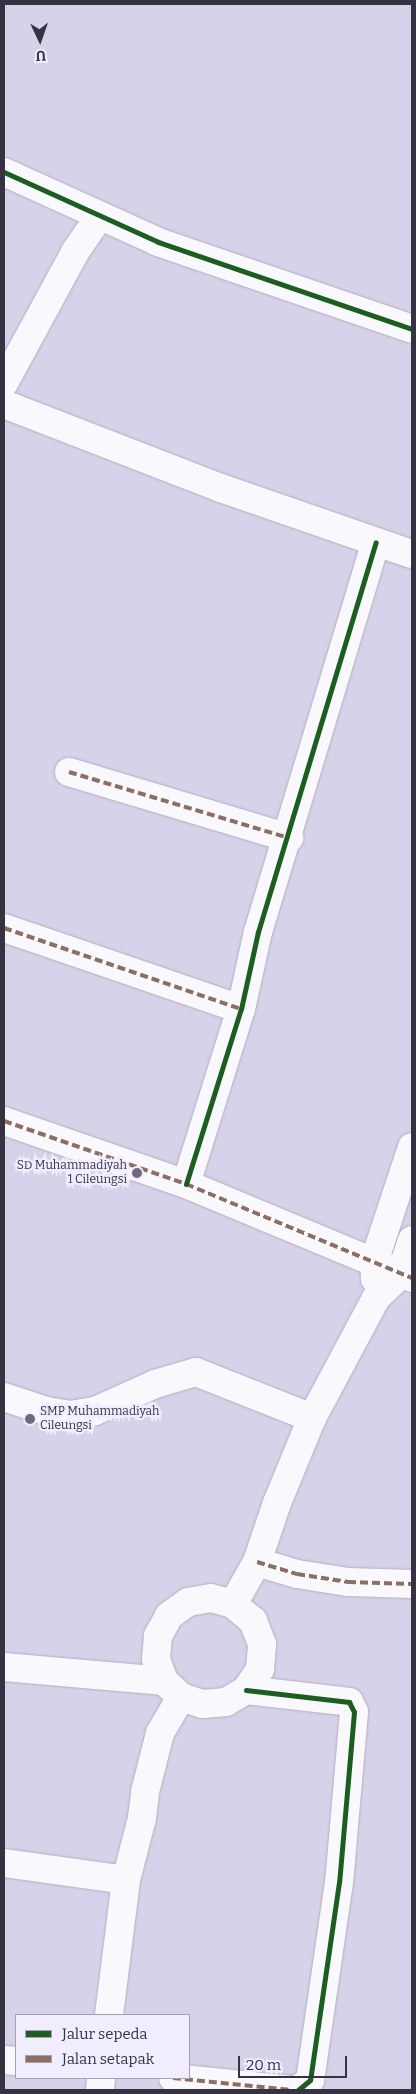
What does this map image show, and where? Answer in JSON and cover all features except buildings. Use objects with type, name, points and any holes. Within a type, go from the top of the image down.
[{"type":"street","points":[[4,172],[158,242],[412,329]]},
{"type":"street","points":[[4,383],[76,252],[100,217]]},
{"type":"street","points":[[4,404],[221,488],[412,554]]},
{"type":"street","points":[[186,1184],[241,1009],[258,932],[289,838],[376,542]]},
{"type":"street","points":[[69,772],[289,838]]},
{"type":"street","points":[[4,928],[241,1009]]},
{"type":"street","points":[[4,1121],[186,1184],[406,1277]]},
{"type":"street","points":[[376,1298],[374,1262],[412,1147]]},
{"type":"street","points":[[234,1604],[257,1562],[277,1503],[312,1418],[376,1298],[406,1277],[412,1240]]},
{"type":"street","points":[[4,1397],[46,1411],[70,1414],[95,1411],[155,1384],[196,1372],[312,1418]]},
{"type":"street","points":[[257,1562],[297,1574],[348,1582],[412,1584]]},
{"type":"street","points":[[4,1667],[173,1689],[203,1704],[211,1704],[226,1702],[246,1690],[260,1669],[262,1644],[253,1621],[234,1604],[211,1598],[188,1602],[169,1616],[158,1636],[156,1659],[173,1689],[160,1733],[126,1880],[109,2014]]},
{"type":"street","points":[[246,1690],[349,1702],[354,1712],[337,1901],[310,2080],[298,2090]]},
{"type":"street","points":[[4,1863],[126,1880]]},
{"type":"street","points":[[184,2079],[291,2090]]},
{"type":"marked path","points":[[69,772],[289,838]]},
{"type":"marked path","points":[[4,928],[241,1009]]},
{"type":"marked path","points":[[4,1121],[186,1184],[412,1278]]},
{"type":"marked path","points":[[257,1562],[297,1574],[348,1582],[412,1584]]},
{"type":"marked path","points":[[183,2079],[291,2090]]},
{"type":"cycle path","points":[[4,172],[158,242],[412,329]]},
{"type":"cycle path","points":[[186,1184],[241,1009],[258,932],[376,542]]},
{"type":"cycle path","points":[[246,1690],[349,1702],[354,1712],[339,1882],[310,2080],[298,2090]]},
{"type":"place","name":"SD Muhammadiyah 1 Cileungsi","points":[[137,1173]]},
{"type":"place","name":"SMP Muhammadiyah Cileungsi","points":[[30,1419]]}]
